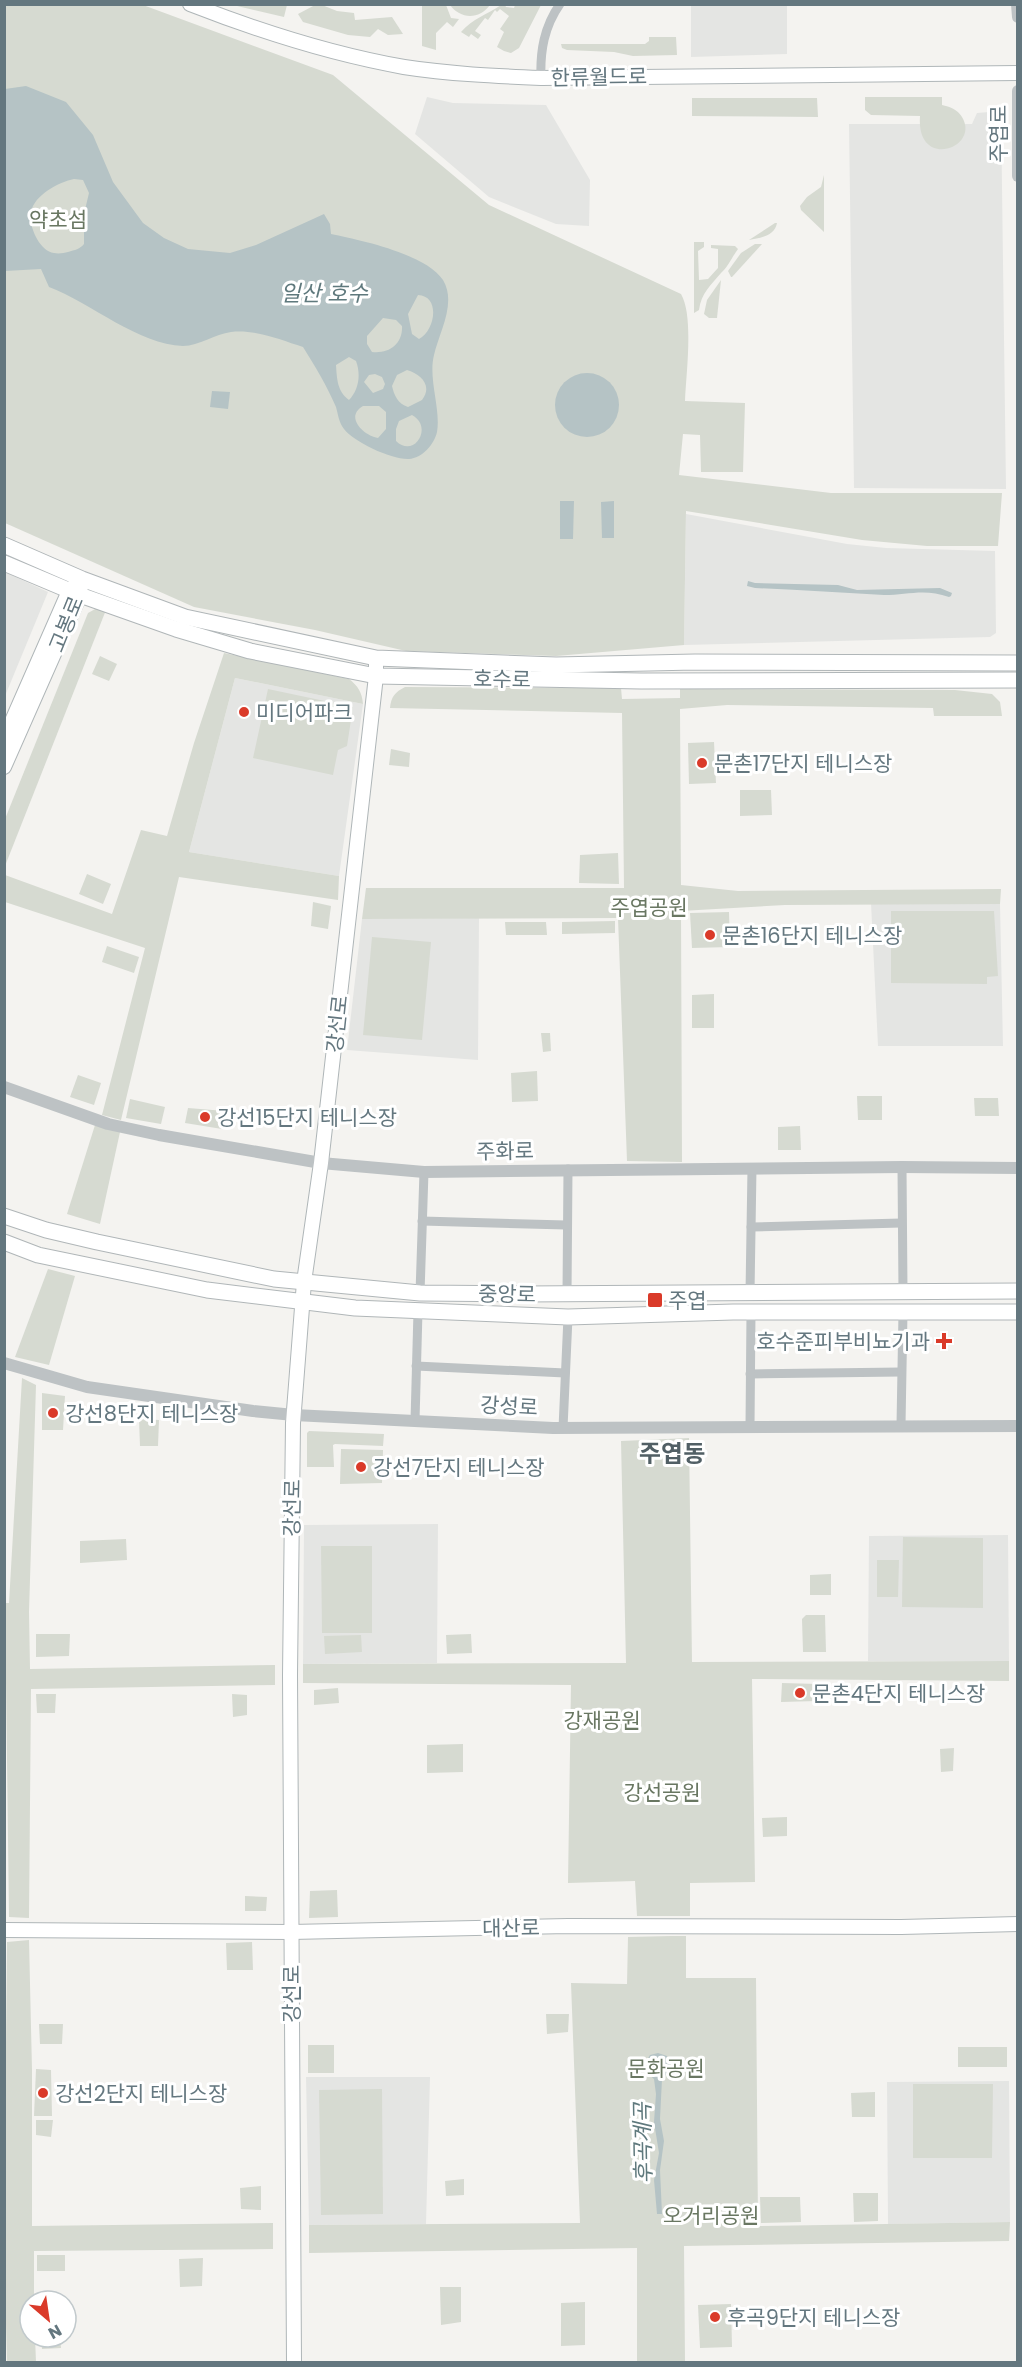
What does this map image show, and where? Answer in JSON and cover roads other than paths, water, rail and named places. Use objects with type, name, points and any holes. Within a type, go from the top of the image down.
[{"type":"main road","name":"한류월드로","points":[[190,4],[257,30],[361,58],[428,70],[541,78],[1017,73]]},
{"type":"main road","name":"호수로","points":[[4,545],[82,579],[185,617],[376,658],[556,665],[695,662],[1017,663]]},
{"type":"main road","name":"호수로","points":[[4,563],[75,593],[176,629],[250,651],[376,676],[642,681],[1017,680]]},
{"type":"main road","name":"고봉로","points":[[4,739],[82,579]]},
{"type":"main road","name":"고봉로","points":[[4,767],[75,593]]},
{"type":"main road","name":"강선로","points":[[294,2362],[290,1664],[294,1414],[303,1282],[321,1163],[376,676],[376,658]]},
{"type":"main road","name":"중앙로","points":[[4,1216],[46,1230],[97,1242],[274,1279],[420,1293],[1017,1291]]},
{"type":"main road","name":"중앙로","points":[[4,1242],[38,1255],[207,1290],[302,1302],[418,1311],[568,1317],[751,1312],[1017,1312]]},
{"type":"main road","name":"대산로","points":[[4,1930],[291,1932],[579,1926],[902,1927],[1017,1924]]},
{"type":"street","points":[[541,78],[541,48],[560,4]]},
{"type":"street","points":[[1017,4],[1017,17]]},
{"type":"street","name":"주엽로","points":[[1017,91],[1017,176]]},
{"type":"street","name":"주화로","points":[[4,1087],[108,1124],[159,1135],[321,1163],[424,1172],[568,1169],[1017,1168]]},
{"type":"street","points":[[902,1167],[903,1292]]},
{"type":"street","points":[[750,1293],[752,1168]]},
{"type":"street","points":[[567,1294],[568,1169]]},
{"type":"street","points":[[420,1293],[424,1172]]},
{"type":"street","points":[[422,1221],[566,1225]]},
{"type":"street","points":[[751,1227],[902,1223]]},
{"type":"street","points":[[415,1421],[418,1311]]},
{"type":"street","points":[[750,1426],[751,1312]]},
{"type":"street","points":[[902,1425],[903,1312]]},
{"type":"street","points":[[563,1428],[568,1317]]},
{"type":"street","name":"강성로","points":[[4,1363],[87,1387],[253,1411],[294,1414],[563,1428],[1017,1426]]},
{"type":"street","points":[[416,1366],[565,1373]]},
{"type":"street","points":[[750,1374],[901,1372]]},
{"type":"water","name":"일산 호수","points":[[26,86],[66,102],[93,135],[113,182],[143,223],[164,238],[188,249],[230,253],[256,245],[324,214],[330,224],[331,234],[392,250],[434,271],[443,280],[447,289],[448,308],[434,355],[432,374],[438,423],[437,432],[430,446],[414,458],[402,459],[374,449],[349,434],[341,424],[329,391],[303,347],[268,336],[240,331],[225,333],[189,345],[166,344],[132,331],[49,287],[41,269],[5,271],[5,89]],"holes":[[[74,179],[83,180],[89,193],[84,214],[84,244],[75,250],[54,253],[39,243],[31,224],[31,212],[42,195],[61,183]],[[418,295],[430,301],[433,307],[432,322],[429,329],[419,339],[412,334],[408,314]],[[383,318],[396,320],[402,326],[400,338],[394,347],[372,352],[367,344],[367,336]],[[349,357],[356,361],[358,382],[349,400],[340,389],[336,365]],[[407,370],[417,374],[424,381],[426,390],[422,400],[408,407],[397,399],[392,386],[397,375]],[[375,374],[382,377],[385,384],[383,389],[373,393],[364,382],[369,375]],[[363,406],[379,406],[386,412],[386,429],[378,438],[373,437],[362,430],[355,415]],[[412,415],[418,420],[421,433],[415,444],[403,446],[396,441],[399,421]]]},
{"type":"water","points":[[587,373],[605,378],[610,382],[614,387],[619,405],[614,423],[610,428],[605,432],[587,437],[569,432],[564,428],[560,423],[555,405],[560,387],[564,382],[569,378]]},
{"type":"water","points":[[212,391],[230,392],[228,409],[210,407]]},
{"type":"water","points":[[560,501],[574,501],[573,539],[560,539]]},
{"type":"water","points":[[614,501],[614,538],[602,538],[601,502]]},
{"type":"water","points":[[748,581],[838,585],[857,590],[940,588],[952,593],[949,597],[924,592],[884,595],[755,588],[747,586]]},
{"type":"water","points":[[658,2053],[667,2056],[671,2069],[662,2079],[660,2119],[664,2141],[660,2170],[662,2214],[657,2214],[654,2180],[659,2153],[654,2122],[656,2094],[654,2079],[646,2072],[644,2065],[650,2055]]},
{"type":"place","name":"미디어파크","points":[[244,712]]},
{"type":"place","name":"문촌17단지 테니스장","points":[[702,763]]},
{"type":"place","name":"문촌16단지 테니스장","points":[[710,935]]},
{"type":"place","name":"강선15단지 테니스장","points":[[205,1117]]},
{"type":"place","name":"주엽","points":[[655,1300]]},
{"type":"place","name":"호수준피부비뇨기과","points":[[944,1341]]},
{"type":"place","name":"강선8단지 테니스장","points":[[53,1413]]},
{"type":"place","name":"강선7단지 테니스장","points":[[361,1467]]},
{"type":"place","name":"문촌4단지 테니스장","points":[[800,1693]]},
{"type":"place","name":"강선2단지 테니스장","points":[[43,2093]]},
{"type":"place","name":"후곡9단지 테니스장","points":[[715,2317]]},
{"type":"district","name":"주엽동","points":[[672,1453]]},
{"type":"park label","name":"약초섬","points":[[58,219]]},
{"type":"park label","name":"주엽공원","points":[[649,907]]},
{"type":"park label","name":"강재공원","points":[[602,1720]]},
{"type":"park label","name":"강선공원","points":[[662,1792]]},
{"type":"park label","name":"문화공원","points":[[666,2068]]},
{"type":"park label","name":"오거리공원","points":[[711,2215]]},
{"type":"water label","name":"후곡계곡","points":[[643,2143]]}]
